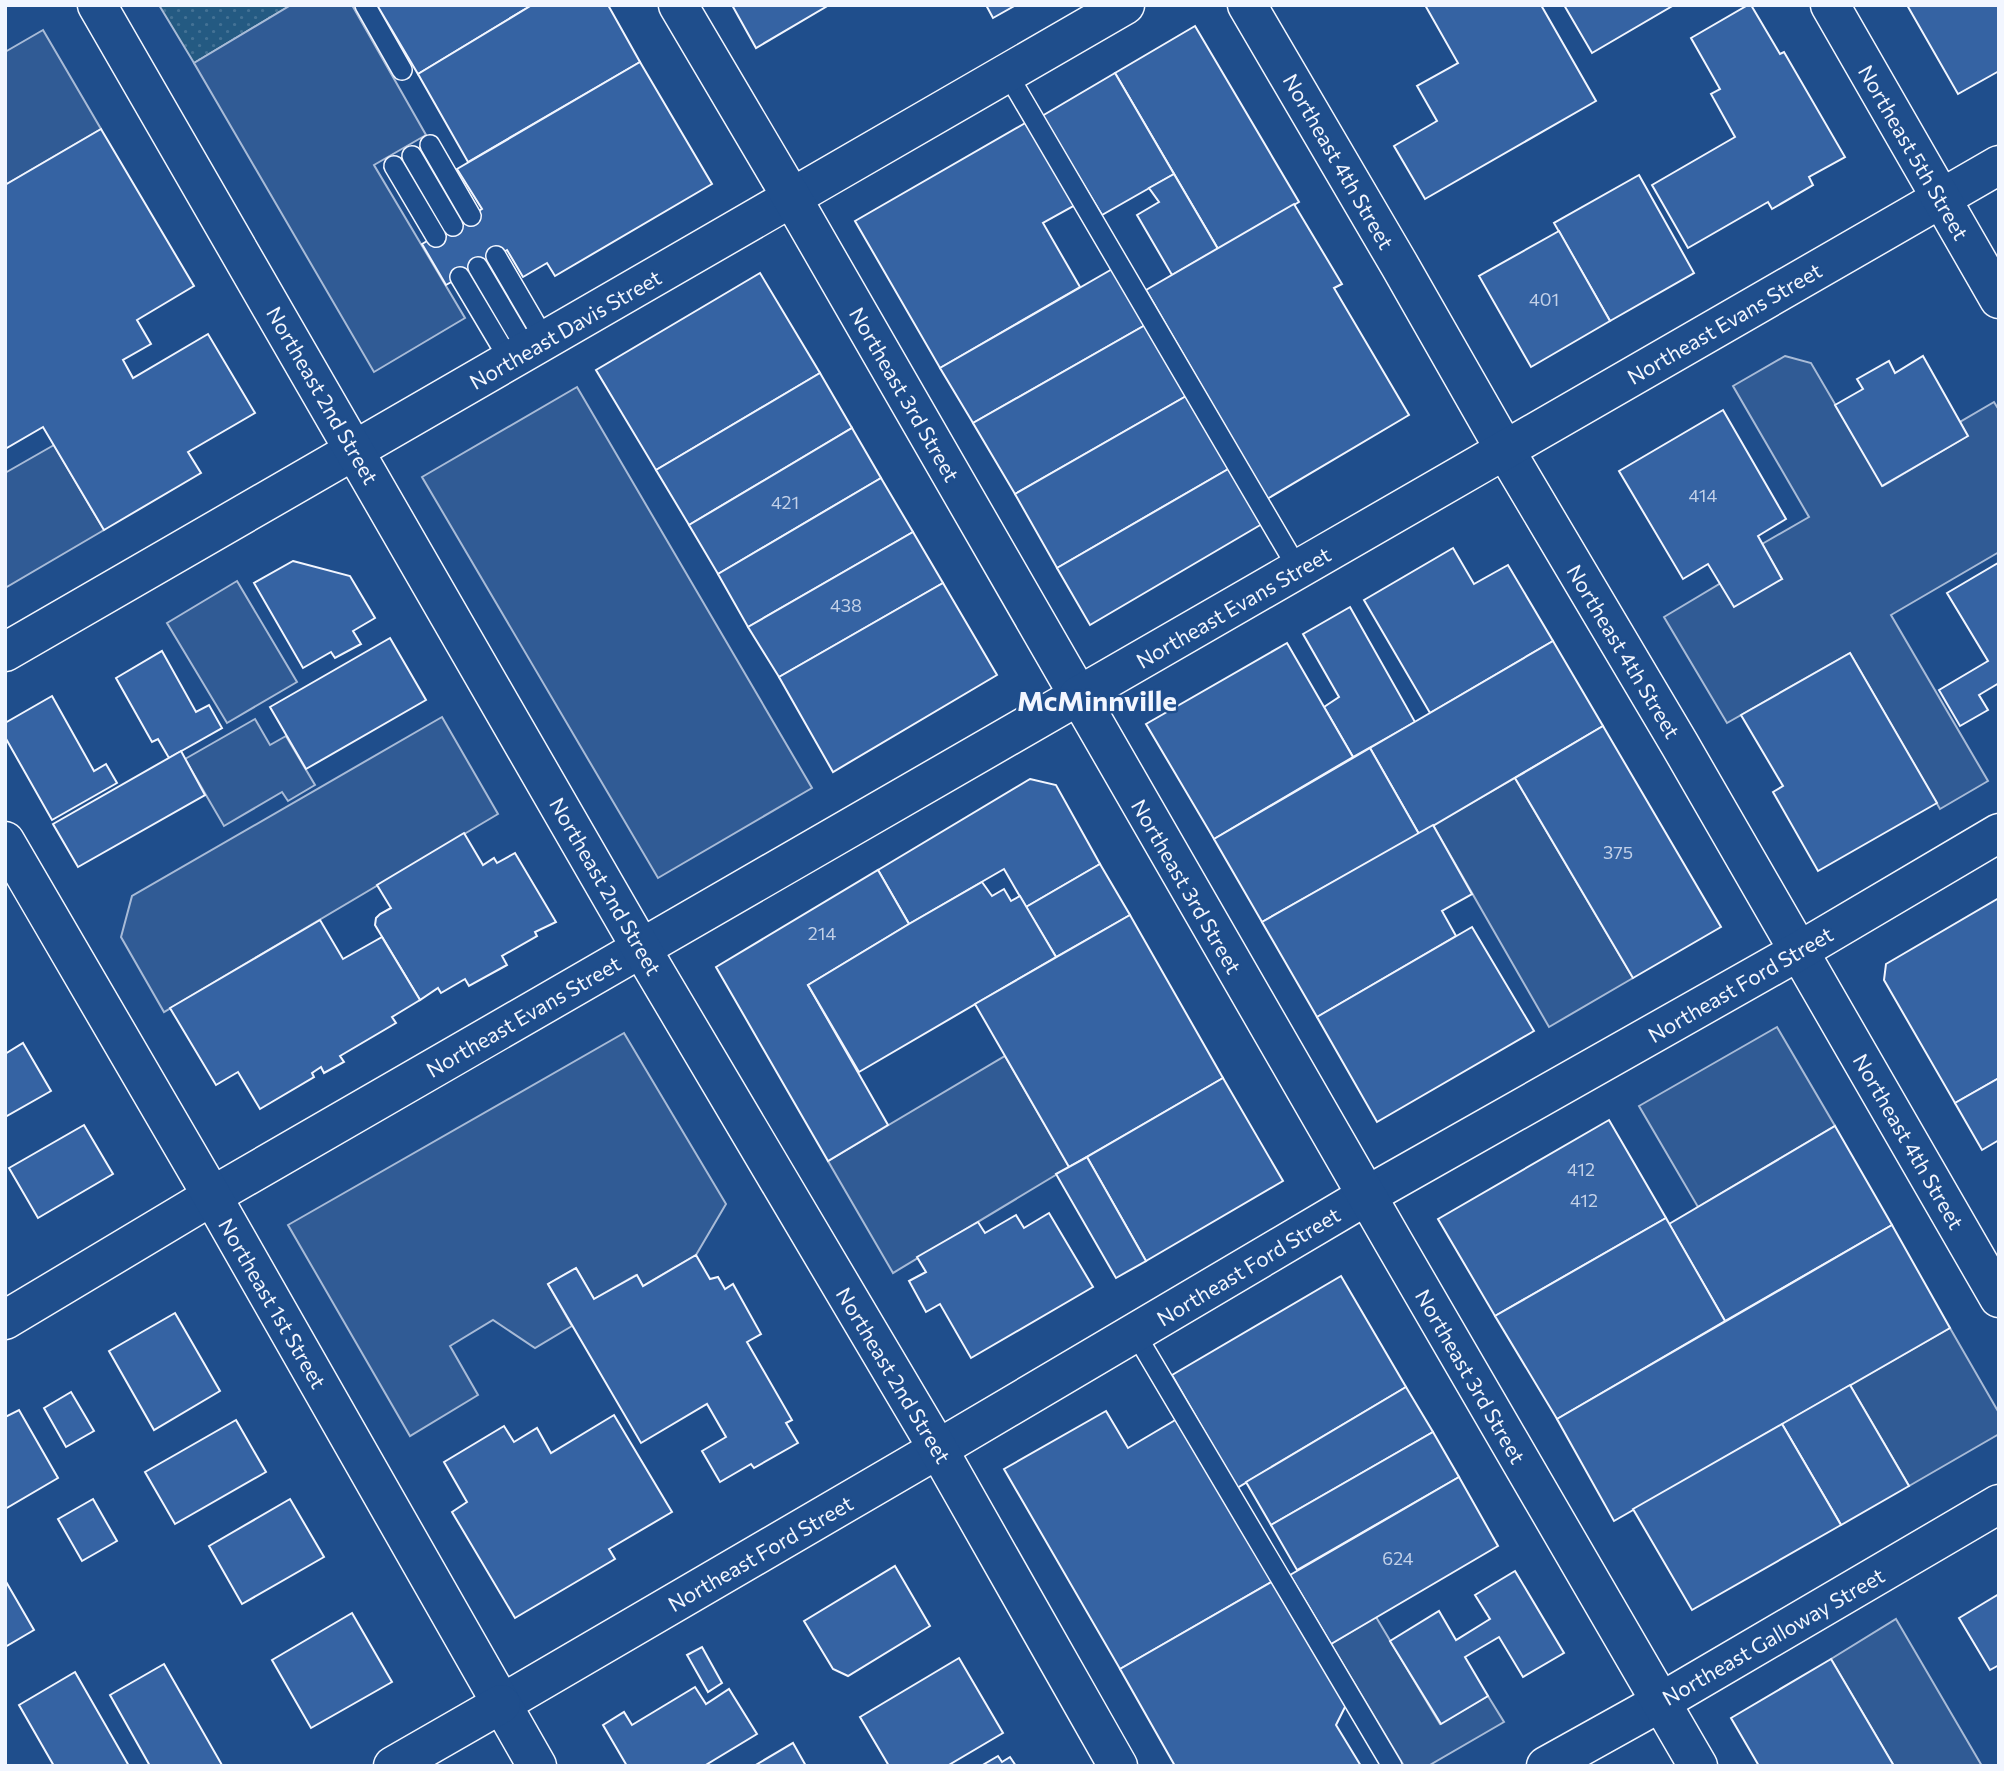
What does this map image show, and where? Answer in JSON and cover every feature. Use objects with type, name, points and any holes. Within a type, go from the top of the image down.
[{"type":"street","name":"Northeast 2nd Street","points":[[97,5],[641,948],[938,1449],[1118,1766]]},
{"type":"street","name":"Northeast 3rd Street","points":[[678,5],[1698,1766]]},
{"type":"street","name":"Northeast Davis Street","points":[[5,652],[1125,5]]},
{"type":"street","name":"Northeast 4th Street","points":[[1247,5],[1999,1298]]},
{"type":"street","name":"Northeast 5th Street","points":[[1830,5],[1999,299]]},
{"type":"street","name":"Northeast Evans Street","points":[[5,1320],[212,1196],[1999,164]]},
{"type":"street","name":"Northeast Ford Street","points":[[393,1766],[1366,1196],[1799,951],[1999,833]]},
{"type":"street","name":"Northeast 1st Street","points":[[5,841],[212,1196],[537,1766]]},
{"type":"street","name":"Northeast Galloway Street","points":[[1546,1766],[1661,1702],[1999,1504]]},
{"type":"lane","points":[[365,5],[402,70]]},
{"type":"lane","points":[[1007,73],[1298,569]]},
{"type":"lane","points":[[430,145],[471,216]]},
{"type":"lane","points":[[412,156],[453,226]]},
{"type":"lane","points":[[394,166],[436,237]]},
{"type":"lane","points":[[496,256],[527,350]]},
{"type":"lane","points":[[478,267],[527,350]]},
{"type":"lane","points":[[460,277],[527,350]]},
{"type":"lane","points":[[1135,1333],[1392,1766]]},
{"type":"shaded area","points":[[159,5],[291,5],[194,63]]},
{"type":"shaded area","points":[[291,5],[352,5],[426,135],[374,165],[465,318],[374,372],[194,63]]},
{"type":"shaded area","points":[[43,30],[101,129],[5,185],[5,52]]},
{"type":"shaded area","points":[[1785,356],[1811,363],[1883,486],[1967,436],[1960,422],[1994,402],[1999,410],[1999,552],[1891,615],[1988,781],[1940,809],[1850,653],[1727,723],[1664,617],[1721,583],[1782,579],[1762,544],[1809,517],[1733,386]]},
{"type":"shaded area","points":[[577,387],[812,788],[658,878],[422,477]]},
{"type":"shaded area","points":[[54,445],[104,530],[5,588],[5,473]]},
{"type":"shaded area","points":[[237,581],[297,682],[227,723],[167,623]]},
{"type":"shaded area","points":[[442,717],[498,814],[164,1012],[121,937],[132,896]]},
{"type":"shaded area","points":[[255,719],[270,745],[286,736],[315,785],[288,801],[282,792],[224,826],[185,759]]},
{"type":"shaded area","points":[[1515,778],[1633,978],[1549,1027],[1433,825]]},
{"type":"shaded area","points":[[1777,1027],[1835,1126],[1698,1207],[1639,1106]]},
{"type":"shaded area","points":[[624,1033],[726,1204],[696,1255],[643,1286],[636,1275],[594,1299],[576,1268],[548,1284],[572,1326],[535,1348],[493,1320],[450,1346],[478,1395],[410,1436],[288,1225]]},
{"type":"shaded area","points":[[1005,1056],[1069,1167],[893,1273],[828,1161]]},
{"type":"shaded area","points":[[1950,1328],[1999,1413],[1999,1434],[1909,1486],[1850,1385]]},
{"type":"shaded area","points":[[1376,1617],[1440,1724],[1488,1696],[1504,1722],[1428,1766],[1404,1766],[1331,1644]]},
{"type":"shaded area","points":[[1896,1619],[1982,1766],[1894,1766],[1831,1659]]},
{"type":"building","points":[[377,5],[532,5],[418,74]]},
{"type":"building","points":[[532,5],[608,5],[640,62],[468,162],[418,74]]},
{"type":"building","points":[[732,5],[829,5],[756,48]]},
{"type":"building","points":[[986,5],[1016,5],[993,18]]},
{"type":"building","points":[[1425,5],[1541,5],[1596,101],[1425,199],[1394,146],[1437,121],[1417,86],[1458,63]]},
{"type":"building","points":[[1564,5],[1674,5],[1592,53]]},
{"type":"building","points":[[1751,5],[1780,54],[1784,52],[1845,157],[1809,177],[1813,185],[1772,209],[1768,202],[1688,248],[1652,185],[1735,137],[1711,94],[1720,89],[1691,38]]},
{"type":"building","points":[[1907,5],[1999,5],[1999,71],[1958,94]]},
{"type":"building","points":[[1195,26],[1299,202],[1218,249],[1115,73]]},
{"type":"building","points":[[640,62],[712,184],[555,276],[547,263],[523,277],[507,250],[446,285],[422,244],[482,209],[457,169]]},
{"type":"building","points":[[1115,73],[1174,174],[1102,215],[1042,116]]},
{"type":"building","points":[[1027,122],[1075,205],[1043,223],[1080,287],[940,368],[855,221]]},
{"type":"building","points":[[101,129],[194,286],[137,320],[151,344],[123,360],[133,378],[208,334],[255,413],[188,452],[201,473],[104,530],[43,427],[5,449],[5,185]]},
{"type":"building","points":[[1174,174],[1218,249],[1172,275],[1137,215],[1159,202],[1149,188]]},
{"type":"building","points":[[1639,175],[1694,273],[1610,321],[1554,223]]},
{"type":"building","points":[[1294,204],[1342,284],[1334,288],[1409,415],[1267,499],[1146,290]]},
{"type":"building","points":[[1559,231],[1610,321],[1531,367],[1479,276]]},
{"type":"building","points":[[1114,268],[1147,324],[973,423],[940,368]]},
{"type":"building","points":[[760,273],[820,373],[656,470],[596,370]]},
{"type":"building","points":[[1147,324],[1188,395],[1015,494],[973,423]]},
{"type":"building","points":[[1923,356],[1968,436],[1882,486],[1835,405],[1863,389],[1857,379],[1889,361],[1895,373]]},
{"type":"building","points":[[820,373],[852,428],[689,525],[656,470]]},
{"type":"building","points":[[1188,395],[1230,468],[1057,568],[1015,494]]},
{"type":"building","points":[[1723,410],[1786,519],[1758,536],[1782,579],[1734,607],[1708,564],[1683,579],[1619,471]]},
{"type":"building","points":[[852,428],[881,478],[718,574],[689,525]]},
{"type":"building","points":[[1230,468],[1262,524],[1090,625],[1057,568]]},
{"type":"building","points":[[881,478],[913,532],[748,627],[718,574]]},
{"type":"building","points":[[913,532],[943,583],[779,677],[748,627]]},
{"type":"building","points":[[1453,548],[1474,584],[1508,565],[1553,641],[1430,713],[1364,600]]},
{"type":"building","points":[[293,561],[350,576],[375,618],[353,631],[361,644],[335,658],[331,652],[303,668],[254,583]]},
{"type":"building","points":[[1998,563],[1999,683],[1979,695],[1988,710],[1960,726],[1939,690],[1988,661],[1947,593]]},
{"type":"building","points":[[943,583],[997,675],[833,772],[779,677]]},
{"type":"building","points":[[1350,607],[1415,722],[1353,757],[1324,707],[1339,697],[1303,634]]},
{"type":"building","points":[[390,638],[426,700],[306,769],[270,707]]},
{"type":"building","points":[[1553,641],[1603,726],[1419,834],[1370,748]]},
{"type":"building","points":[[1287,643],[1353,757],[1214,839],[1146,724]]},
{"type":"building","points":[[162,651],[196,712],[209,705],[222,728],[169,758],[158,739],[152,742],[116,678]]},
{"type":"building","points":[[1850,653],[1937,803],[1818,871],[1773,792],[1783,786],[1741,715]]},
{"type":"building","points":[[52,696],[94,771],[106,764],[117,783],[52,820],[5,737],[5,723]]},
{"type":"building","points":[[1603,726],[1721,927],[1633,978],[1515,778]]},
{"type":"building","points":[[1370,748],[1419,834],[1262,922],[1214,839]]},
{"type":"building","points":[[181,751],[205,795],[78,867],[53,824]]},
{"type":"building","points":[[1030,779],[1056,785],[1100,864],[1026,907],[1004,869],[909,924],[878,870]]},
{"type":"building","points":[[1433,825],[1472,894],[1442,911],[1456,936],[1317,1017],[1262,922]]},
{"type":"building","points":[[464,833],[483,865],[494,858],[497,863],[515,853],[556,922],[535,932],[537,936],[502,956],[507,965],[469,986],[465,979],[441,993],[438,988],[420,1000],[375,925],[376,918],[391,908],[377,885]]},
{"type":"building","points":[[1100,864],[1130,915],[1056,957],[1026,907]]},
{"type":"building","points":[[878,870],[909,924],[808,985],[888,1125],[828,1161],[716,967]]},
{"type":"building","points":[[982,882],[992,896],[1004,889],[1011,901],[1020,896],[1056,957],[859,1072],[808,985]]},
{"type":"building","points":[[1999,898],[1999,1078],[1955,1103],[1884,980],[1886,964]]},
{"type":"building","points":[[1130,915],[1223,1078],[1069,1167],[975,1004]]},
{"type":"building","points":[[320,920],[343,959],[382,937],[420,1000],[392,1017],[396,1023],[340,1056],[344,1062],[324,1073],[321,1067],[312,1073],[314,1077],[260,1109],[238,1072],[216,1085],[170,1008]]},
{"type":"building","points":[[1472,927],[1534,1031],[1377,1122],[1317,1017]]},
{"type":"building","points":[[23,1043],[51,1091],[5,1117],[5,1054]]},
{"type":"building","points":[[1223,1078],[1283,1181],[1146,1261],[1087,1157]]},
{"type":"building","points":[[1999,1078],[1999,1140],[1982,1150],[1955,1103]]},
{"type":"building","points":[[1609,1120],[1666,1218],[1495,1316],[1438,1219]]},
{"type":"building","points":[[84,1125],[113,1174],[38,1218],[9,1168]]},
{"type":"building","points":[[1835,1126],[1892,1225],[1725,1321],[1669,1224]]},
{"type":"building","points":[[1087,1157],[1146,1261],[1116,1278],[1056,1174]]},
{"type":"building","points":[[1049,1213],[1093,1287],[971,1358],[940,1304],[926,1312],[909,1281],[926,1272],[917,1257],[978,1222],[985,1233],[1016,1215],[1024,1228]]},
{"type":"building","points":[[1666,1218],[1725,1321],[1557,1419],[1495,1316]]},
{"type":"building","points":[[1892,1225],[1950,1328],[1614,1521],[1557,1419]]},
{"type":"building","points":[[696,1255],[710,1279],[718,1277],[725,1289],[733,1284],[761,1334],[747,1342],[792,1420],[786,1423],[798,1443],[754,1468],[751,1464],[720,1482],[702,1451],[726,1437],[707,1404],[641,1443],[548,1284],[576,1268],[594,1299],[637,1275],[643,1286]]},
{"type":"building","points":[[1341,1276],[1406,1387],[1237,1488],[1172,1375]]},
{"type":"building","points":[[175,1313],[220,1391],[154,1430],[109,1351]]},
{"type":"building","points":[[1850,1385],[1909,1486],[1841,1525],[1782,1424]]},
{"type":"building","points":[[1406,1387],[1433,1432],[1271,1525],[1246,1482]]},
{"type":"building","points":[[71,1392],[94,1431],[66,1447],[44,1408]]},
{"type":"building","points":[[19,1410],[58,1478],[5,1509],[5,1417]]},
{"type":"building","points":[[1106,1411],[1128,1448],[1177,1419],[1273,1581],[1120,1669],[1004,1469]]},
{"type":"building","points":[[614,1415],[672,1512],[609,1549],[615,1559],[515,1618],[452,1512],[467,1502],[444,1462],[504,1426],[514,1442],[537,1428],[551,1453]]},
{"type":"building","points":[[236,1420],[266,1472],[175,1524],[145,1472]]},
{"type":"building","points":[[1782,1424],[1841,1525],[1692,1610],[1633,1509]]},
{"type":"building","points":[[1433,1432],[1459,1477],[1297,1570],[1271,1525]]},
{"type":"building","points":[[1459,1477],[1498,1546],[1331,1644],[1290,1575]]},
{"type":"building","points":[[93,1499],[117,1541],[82,1561],[58,1519]]},
{"type":"building","points":[[290,1499],[324,1557],[242,1604],[209,1546]]},
{"type":"building","points":[[895,1566],[930,1626],[848,1676],[833,1669],[804,1621]]},
{"type":"building","points":[[1515,1571],[1564,1653],[1523,1677],[1499,1637],[1465,1657],[1488,1696],[1441,1724],[1390,1641],[1439,1611],[1456,1640],[1490,1619],[1475,1595]]},
{"type":"building","points":[[5,1580],[34,1630],[5,1647]]},
{"type":"building","points":[[1273,1581],[1346,1705],[1336,1725],[1361,1766],[1175,1766],[1120,1669]]},
{"type":"building","points":[[1999,1594],[1999,1665],[1990,1670],[1959,1618]]},
{"type":"building","points":[[352,1613],[392,1682],[311,1728],[272,1660]]},
{"type":"building","points":[[702,1647],[722,1683],[708,1692],[687,1655]]},
{"type":"building","points":[[959,1658],[1003,1733],[947,1766],[889,1766],[860,1717]]},
{"type":"building","points":[[1831,1659],[1894,1766],[1759,1766],[1731,1718]]},
{"type":"building","points":[[164,1664],[221,1766],[150,1766],[110,1695]]},
{"type":"building","points":[[75,1672],[129,1766],[54,1766],[19,1705]]},
{"type":"building","points":[[695,1687],[706,1704],[729,1689],[757,1734],[704,1766],[627,1766],[603,1725],[624,1712],[632,1725]]},
{"type":"building","points":[[793,1743],[806,1766],[754,1766]]},
{"type":"building","points":[[998,1756],[1002,1762],[1010,1757],[1016,1766],[981,1766]]},
{"type":"district","name":"McMinnville","points":[[1097,700]]}]
